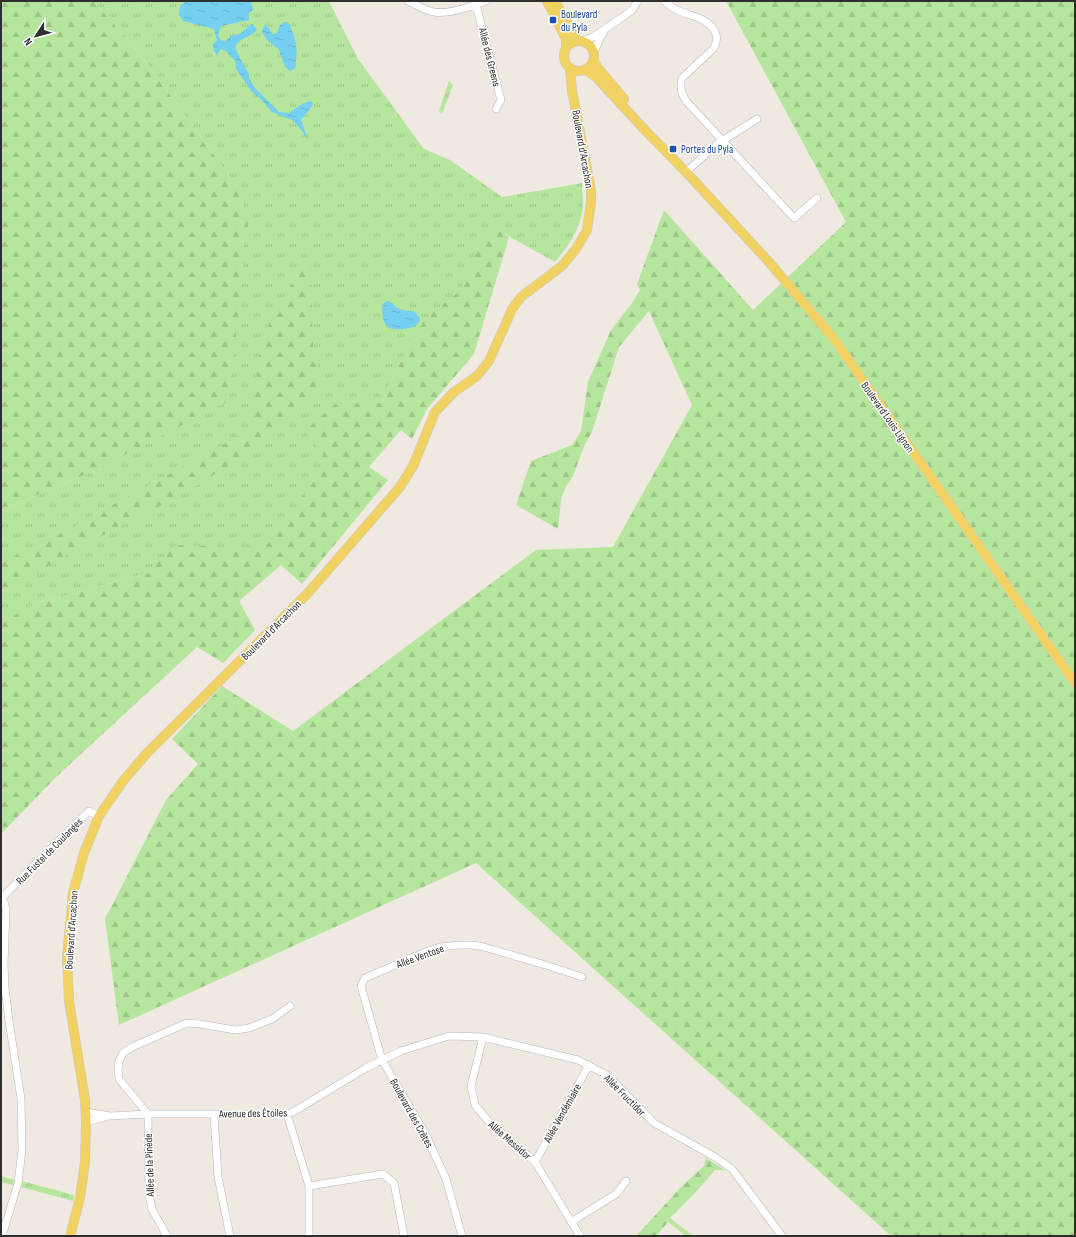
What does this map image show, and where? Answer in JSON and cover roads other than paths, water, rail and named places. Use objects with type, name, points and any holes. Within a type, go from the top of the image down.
[{"type":"main road","points":[[547,1],[566,39],[564,62],[570,69],[577,72],[584,71],[596,77],[642,128],[684,170]]},
{"type":"main road","points":[[555,1],[580,41]]},
{"type":"main road","points":[[566,48],[570,43],[580,41],[588,43],[597,67],[684,170]]},
{"type":"main road","points":[[572,91],[574,82],[584,71],[591,67],[594,56]]},
{"type":"main road","name":"Boulevard d'Arcachon","points":[[70,1236],[80,1198],[85,1162],[86,1112],[81,1068],[69,1001],[67,957],[73,893],[84,853],[99,816],[123,781],[147,753],[308,593],[400,486],[413,466],[436,412],[454,392],[477,376],[490,361],[512,309],[521,298],[562,266],[576,249],[587,230],[591,190],[572,91],[570,69]]},
{"type":"main road","name":"Boulevard Louis Lignon","points":[[684,170],[769,262],[834,339],[1075,683]]},
{"type":"street","points":[[408,1],[426,10],[439,13],[476,5],[486,1]]},
{"type":"street","points":[[580,41],[593,37],[610,26],[632,10],[638,1]]},
{"type":"street","points":[[664,1],[678,10],[702,18],[711,25],[716,33],[717,41],[714,48],[685,75],[681,82],[680,85],[687,102],[794,218],[818,198]]},
{"type":"street","name":"Allée des Greens","points":[[476,5],[500,100],[496,109]]},
{"type":"street","points":[[594,56],[600,38],[610,26]]},
{"type":"street","points":[[684,170],[722,140],[757,120]]},
{"type":"street","name":"Rue Fustel de Coulanges","points":[[2,898],[89,811],[99,816]]},
{"type":"street","points":[[2,898],[6,909],[4,964],[5,988],[21,1099],[22,1116],[22,1150],[18,1184],[2,1236]]},
{"type":"street","name":"Allée Ventose","points":[[382,1060],[361,986],[364,978],[428,951],[440,947],[472,945],[549,966],[582,977]]},
{"type":"street","points":[[148,1114],[119,1079],[119,1061],[123,1053],[132,1047],[187,1023],[235,1030],[249,1028],[272,1019],[290,1006]]},
{"type":"street","name":"Allée Fructidor","points":[[382,1060],[402,1051],[449,1036],[483,1037],[578,1060],[607,1075],[654,1123],[715,1157],[732,1169],[782,1236]]},
{"type":"street","name":"Allée Messidor","points":[[483,1037],[471,1086],[475,1105],[489,1122],[535,1162],[580,1236]]},
{"type":"street","name":"Avenue des Étoiles","points":[[86,1122],[110,1116],[148,1114],[287,1114],[293,1112],[382,1060]]},
{"type":"street","name":"Boulevard des Crêtes","points":[[382,1060],[425,1133],[446,1180],[462,1236]]},
{"type":"street","name":"Allée Vendémiaire","points":[[535,1162],[589,1065]]},
{"type":"street","name":"Avenue des Étoiles","points":[[86,1112],[110,1116]]},
{"type":"street","name":"Allée de la Pinède","points":[[148,1114],[149,1195],[152,1209],[166,1236]]},
{"type":"street","points":[[214,1114],[218,1177],[230,1236]]},
{"type":"street","points":[[287,1114],[309,1186],[309,1236]]},
{"type":"street","points":[[309,1186],[383,1174],[394,1183],[404,1236]]},
{"type":"street","points":[[571,1222],[616,1194],[626,1181]]},
{"type":"water","points":[[186,1],[251,1],[253,10],[249,13],[249,20],[221,26],[218,36],[221,40],[225,41],[231,36],[240,34],[252,24],[257,29],[252,34],[239,41],[235,48],[254,87],[279,112],[289,113],[302,104],[310,101],[313,103],[301,120],[308,140],[292,120],[272,112],[261,99],[252,92],[236,69],[235,61],[226,51],[221,49],[218,56],[214,51],[213,44],[217,41],[214,29],[183,21],[179,15],[180,6]]},
{"type":"water","points":[[288,22],[291,28],[296,45],[295,68],[290,71],[285,67],[279,50],[267,40],[262,32],[264,26],[266,25],[273,34],[277,33],[280,25]]},
{"type":"water","points":[[386,301],[400,309],[414,312],[420,318],[419,322],[413,327],[405,329],[393,329],[388,327],[383,320],[382,311],[382,306]]},
{"type":"place","name":"Boulevard du Pyla","points":[[553,20]]},
{"type":"place","name":"Portes du Pyla","points":[[673,149]]}]
